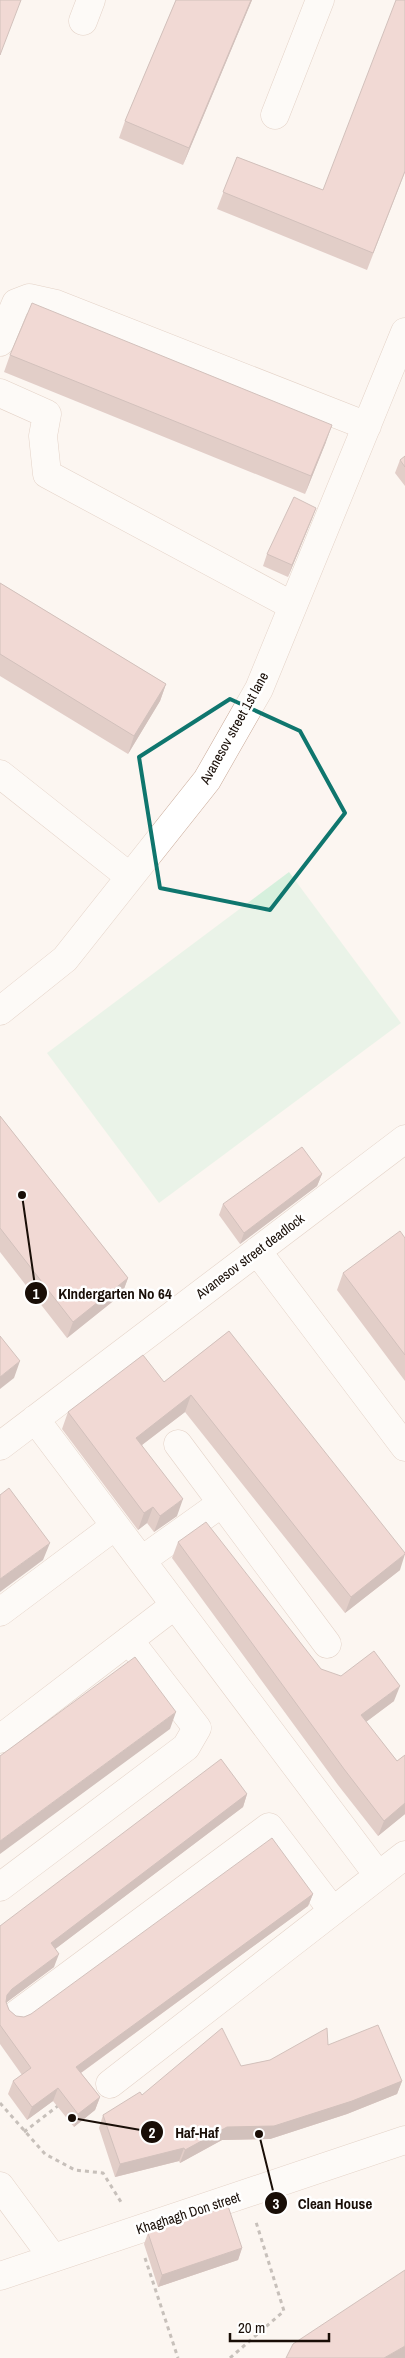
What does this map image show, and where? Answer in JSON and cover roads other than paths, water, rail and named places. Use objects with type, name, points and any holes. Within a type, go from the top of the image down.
[{"type":"street","points":[[275,115],[320,0]]},
{"type":"street","points":[[0,342],[16,303],[29,298],[56,304],[367,426]]},
{"type":"street","name":"Avanesov street 1st lane","points":[[0,1011],[65,959],[207,780],[259,689],[405,332]]},
{"type":"street","points":[[0,393],[47,414],[43,436],[47,474],[293,606]]},
{"type":"street","points":[[0,774],[130,877]]},
{"type":"street","name":"Avanesov street deadlock","points":[[0,1446],[405,1139]]},
{"type":"street","points":[[257,1251],[405,1447]]},
{"type":"street","points":[[35,1419],[378,1875]]},
{"type":"street","points":[[178,1444],[327,1644]]},
{"type":"street","points":[[142,1560],[222,1503]]},
{"type":"street","points":[[0,1612],[116,1526]]},
{"type":"street","points":[[0,1740],[175,1604]]},
{"type":"street","points":[[0,1887],[186,1747],[197,1728],[129,1640]]},
{"type":"street","points":[[17,2014],[269,1827],[333,1911]]},
{"type":"street","points":[[110,2084],[405,1855]]},
{"type":"street","name":"Khaghagh Don street","points":[[0,2276],[405,2140]]},
{"type":"street","points":[[0,2186],[53,2258]]},
{"type":"place","name":"KIndergarten No 64","points":[[22,1195]]},
{"type":"place","name":"Haf-Haf","points":[[72,2118]]},
{"type":"place","name":"Clean House","points":[[259,2134]]}]
